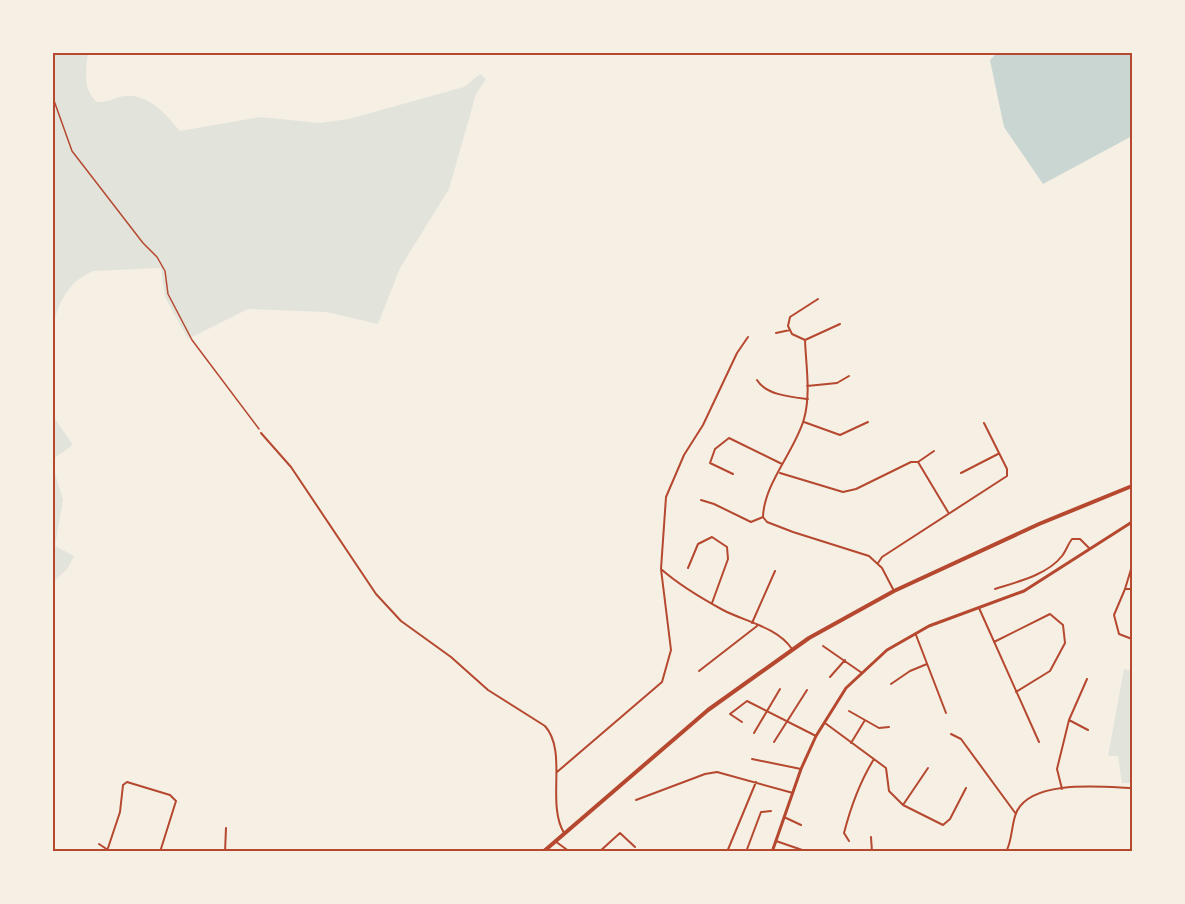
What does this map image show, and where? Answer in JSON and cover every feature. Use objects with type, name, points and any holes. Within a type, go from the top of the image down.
[{"type":"main road","points":[[543,852],[708,710],[792,649],[894,591],[1039,524],[1132,486]]},
{"type":"main road","points":[[772,852],[801,769],[816,736],[846,688],[887,650],[916,634],[1024,591],[1132,522]]},
{"type":"street","points":[[818,299],[794,313],[789,322],[790,330],[795,338],[805,340],[840,324]]},
{"type":"street","points":[[776,333],[790,330]]},
{"type":"street","points":[[557,772],[662,682],[670,650],[661,568],[663,513],[670,483],[703,425],[737,353],[748,337]]},
{"type":"street","points":[[805,340],[808,399],[803,421],[769,492],[763,516],[767,522],[869,556],[878,563],[894,591]]},
{"type":"street","points":[[807,386],[837,383],[849,376]]},
{"type":"street","points":[[757,380],[763,388],[808,399]]},
{"type":"street","points":[[803,421],[840,435],[868,422]]},
{"type":"street","points":[[878,563],[882,557],[948,512],[1007,476],[1007,469],[984,423]]},
{"type":"street","points":[[261,432],[291,467],[376,594],[401,621],[451,657],[488,690],[545,726],[552,734],[557,772],[557,821],[564,833]]},
{"type":"street","points":[[733,474],[710,463],[715,448],[729,438],[783,465]]},
{"type":"street","points":[[780,473],[815,486],[843,492],[856,489],[911,462],[918,462],[934,451]]},
{"type":"street","points":[[961,473],[998,454]]},
{"type":"street","points":[[918,462],[948,512]]},
{"type":"street","points":[[701,501],[714,504],[751,522],[763,516]]},
{"type":"street","points":[[688,568],[698,544],[712,537],[727,547],[728,559],[712,603]]},
{"type":"street","points":[[995,590],[1029,578],[1049,567],[1063,555],[1072,539],[1086,542],[1091,550]]},
{"type":"street","points":[[1132,566],[1114,615],[1119,634],[1132,639]]},
{"type":"street","points":[[661,568],[675,581],[712,603],[776,633],[792,649]]},
{"type":"street","points":[[752,623],[775,571]]},
{"type":"street","points":[[1125,589],[1132,589]]},
{"type":"street","points":[[979,608],[1039,742]]},
{"type":"street","points":[[994,642],[1050,614],[1063,625],[1065,643],[1050,671],[1016,692]]},
{"type":"street","points":[[699,671],[757,626]]},
{"type":"street","points":[[916,634],[946,713]]},
{"type":"street","points":[[824,646],[862,673]]},
{"type":"street","points":[[830,677],[845,660]]},
{"type":"street","points":[[891,684],[910,671],[927,664]]},
{"type":"street","points":[[1062,789],[1057,769],[1069,720],[1087,679]]},
{"type":"street","points":[[754,733],[780,689]]},
{"type":"street","points":[[774,742],[807,690]]},
{"type":"street","points":[[742,722],[730,714],[747,701],[816,736]]},
{"type":"street","points":[[849,711],[879,728],[889,727]]},
{"type":"street","points":[[851,742],[865,720]]},
{"type":"street","points":[[1069,720],[1088,730]]},
{"type":"street","points":[[824,723],[886,768],[889,791],[903,806],[943,825],[950,819],[966,789]]},
{"type":"street","points":[[951,734],[961,739],[1016,814]]},
{"type":"street","points":[[752,759],[801,769]]},
{"type":"street","points":[[849,841],[844,833],[851,806],[862,779],[874,759]]},
{"type":"street","points":[[903,806],[928,768]]},
{"type":"street","points":[[636,800],[705,774],[717,772],[793,793]]},
{"type":"street","points":[[108,848],[120,812],[123,784],[127,782],[170,795],[176,801],[160,852]]},
{"type":"street","points":[[727,852],[756,782]]},
{"type":"street","points":[[1006,852],[1016,814],[1024,801],[1037,793],[1062,789],[1132,788]]},
{"type":"street","points":[[746,852],[761,812],[771,811]]},
{"type":"street","points":[[784,817],[801,825]]},
{"type":"street","points":[[225,852],[226,828]]},
{"type":"street","points":[[599,852],[620,833],[635,847]]},
{"type":"street","points":[[871,837],[872,852]]},
{"type":"street","points":[[555,841],[570,852]]},
{"type":"street","points":[[776,841],[808,852]]},
{"type":"street","points":[[99,844],[111,852]]},
{"type":"path","points":[[52,95],[72,151],[143,243],[157,257],[165,271],[168,294],[192,340],[261,432]]},
{"type":"shaded area","points":[[53,53],[88,53],[87,85],[97,102],[125,96],[141,98],[156,106],[180,131],[261,117],[319,123],[349,119],[464,87],[480,74],[486,79],[476,94],[449,189],[400,268],[378,324],[326,312],[248,309],[188,339],[165,297],[161,268],[93,271],[85,275],[77,280],[66,293],[58,308],[53,326]]},
{"type":"shaded area","points":[[997,53],[1132,53],[1132,136],[1043,184],[1004,127],[990,60]]},
{"type":"shaded area","points":[[53,416],[73,445],[52,459]]},
{"type":"shaded area","points":[[52,463],[63,500],[55,546],[74,556],[68,568],[53,582]]},
{"type":"shaded area","points":[[1124,669],[1132,671],[1132,783],[1122,783],[1118,756],[1108,756]]}]
